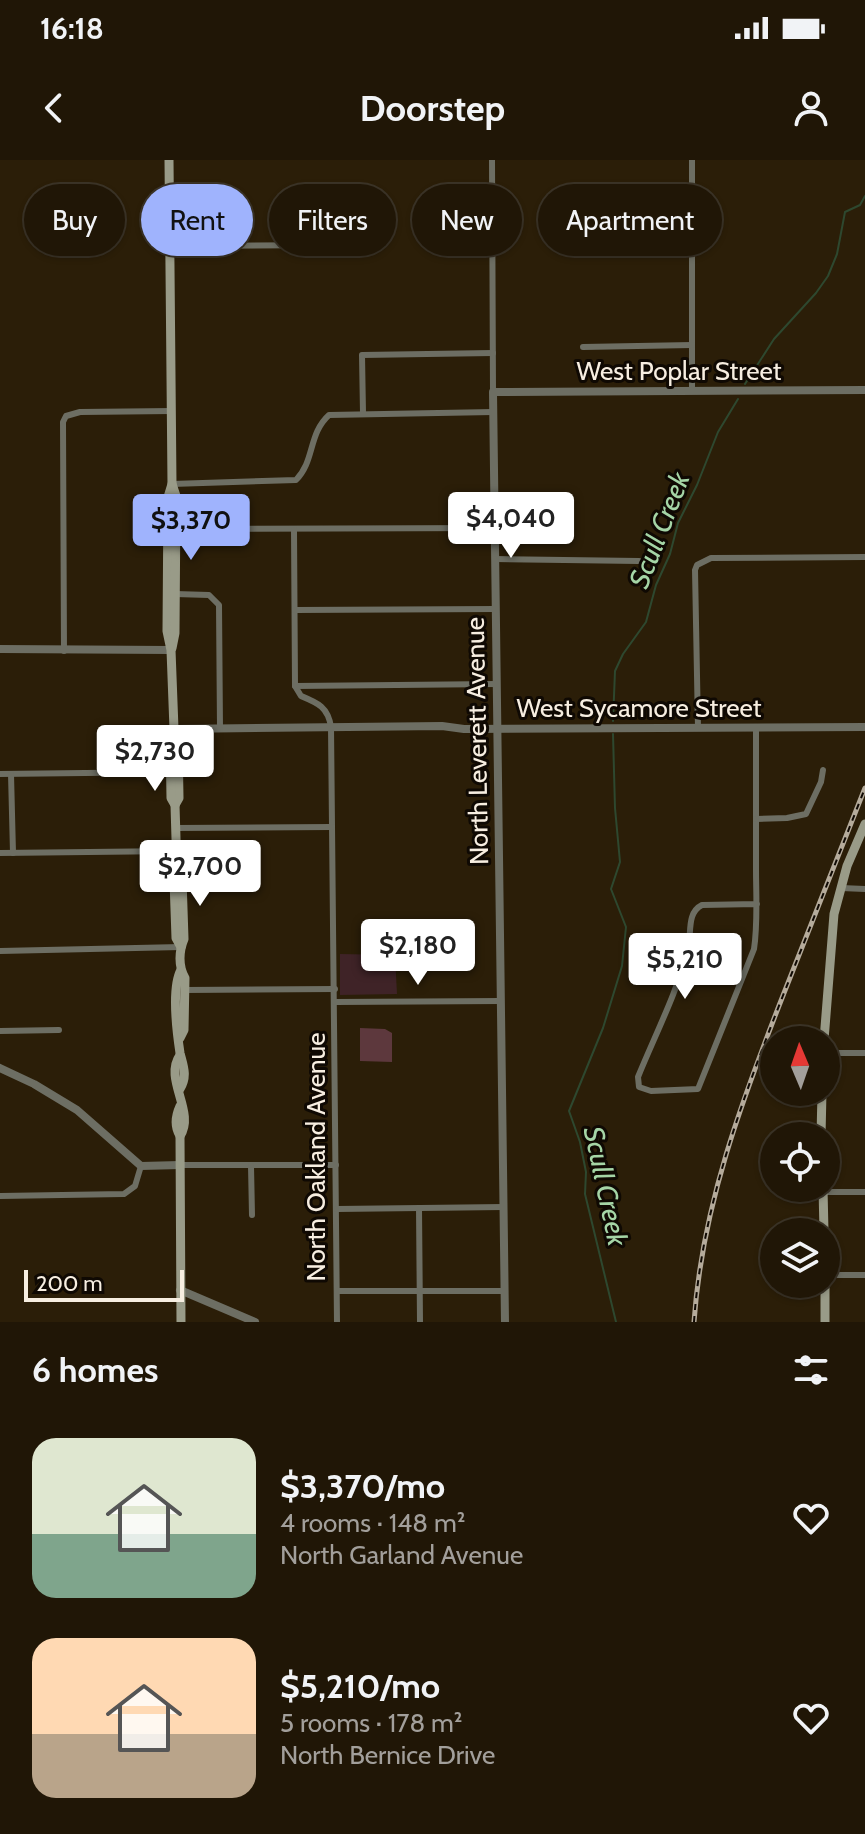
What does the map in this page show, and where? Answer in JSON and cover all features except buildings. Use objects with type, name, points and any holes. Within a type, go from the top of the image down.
[{"type":"main road","points":[[169,160],[169,184]]},
{"type":"main road","points":[[170,256],[172,484],[168,497],[166,593],[174,729],[178,739],[179,798],[175,805]]},
{"type":"main road","points":[[171,650],[175,633],[176,496],[172,484]]},
{"type":"main road","points":[[174,729],[170,739],[171,798],[175,805],[177,851],[174,880],[176,938],[181,947],[181,970],[185,978],[184,1030],[180,1038]]},
{"type":"main road","points":[[825,1026],[832,930],[840,888],[865,824]]},
{"type":"main road","points":[[181,970],[176,979],[176,1030],[180,1038],[176,1082],[184,1115],[184,1130],[180,1136],[181,1322]]},
{"type":"main road","points":[[825,1298],[825,1322]]},
{"type":"street","name":"North Leverett Avenue","points":[[492,160],[505,1322]]},
{"type":"street","points":[[692,160],[692,391]]},
{"type":"street","points":[[583,347],[692,345]]},
{"type":"street","points":[[363,413],[362,355],[493,353]]},
{"type":"street","name":"West Poplar Street","points":[[493,392],[865,390]]},
{"type":"street","points":[[64,651],[63,422],[66,416],[80,412],[172,411]]},
{"type":"street","points":[[172,484],[290,483],[305,467],[319,425],[329,415],[493,412]]},
{"type":"street","points":[[175,529],[495,528]]},
{"type":"street","points":[[294,530],[295,686],[301,696],[325,708],[331,727]]},
{"type":"street","points":[[698,728],[695,570],[701,561],[711,558],[865,557]]},
{"type":"street","points":[[495,559],[639,561]]},
{"type":"street","points":[[174,594],[209,595],[219,605],[220,729]]},
{"type":"street","points":[[295,610],[496,609]]},
{"type":"street","points":[[0,649],[171,650]]},
{"type":"street","points":[[295,686],[497,684]]},
{"type":"street","name":"North Oakland Avenue","points":[[331,727],[337,1322]]},
{"type":"street","points":[[756,727],[757,904],[754,949],[698,1089],[651,1091],[639,1087],[638,1077],[688,950],[695,909],[702,905],[757,904]]},
{"type":"street","name":"West Sycamore Street","points":[[174,729],[865,727]]},
{"type":"street","points":[[756,819],[806,814],[821,782],[823,770]]},
{"type":"street","points":[[0,774],[171,772]]},
{"type":"street","points":[[11,774],[13,853]]},
{"type":"street","points":[[176,828],[332,827]]},
{"type":"street","points":[[0,853],[177,851]]},
{"type":"street","points":[[840,888],[865,889]]},
{"type":"street","points":[[0,951],[181,947]]},
{"type":"street","points":[[185,990],[335,989]]},
{"type":"street","points":[[335,1002],[501,1001]]},
{"type":"street","points":[[0,1031],[59,1030]]},
{"type":"street","points":[[840,1053],[865,1053]]},
{"type":"street","points":[[0,1068],[77,1110],[141,1166],[336,1165]]},
{"type":"street","points":[[0,1196],[124,1194],[135,1186],[141,1166]]},
{"type":"street","points":[[251,1166],[252,1215]]},
{"type":"street","points":[[840,1191],[865,1192]]},
{"type":"street","points":[[337,1209],[503,1207]]},
{"type":"street","points":[[419,1208],[420,1322]]},
{"type":"street","points":[[840,1275],[865,1275]]},
{"type":"street","points":[[180,1290],[255,1322]]},
{"type":"street","points":[[337,1291],[504,1291]]},
{"type":"shaded area","points":[[340,954],[395,955],[397,994],[340,995]]},
{"type":"shaded area","points":[[360,1028],[385,1029],[392,1033],[392,1062],[360,1061]]},
{"type":"waterway","name":"Scull Creek","points":[[745,384],[774,339],[828,276],[837,254],[845,212],[860,205],[865,196]]},
{"type":"waterway","name":"Scull Creek","points":[[613,721],[615,671],[646,622],[678,523],[718,432],[738,399]]},
{"type":"waterway","name":"Scull Creek","points":[[613,734],[620,862],[611,889],[626,927],[622,966],[603,1028],[569,1111],[580,1142],[586,1172],[585,1194],[616,1322]]},
{"type":"railway","points":[[694,1322],[698,1279],[726,1154],[768,1033],[865,788]]}]
